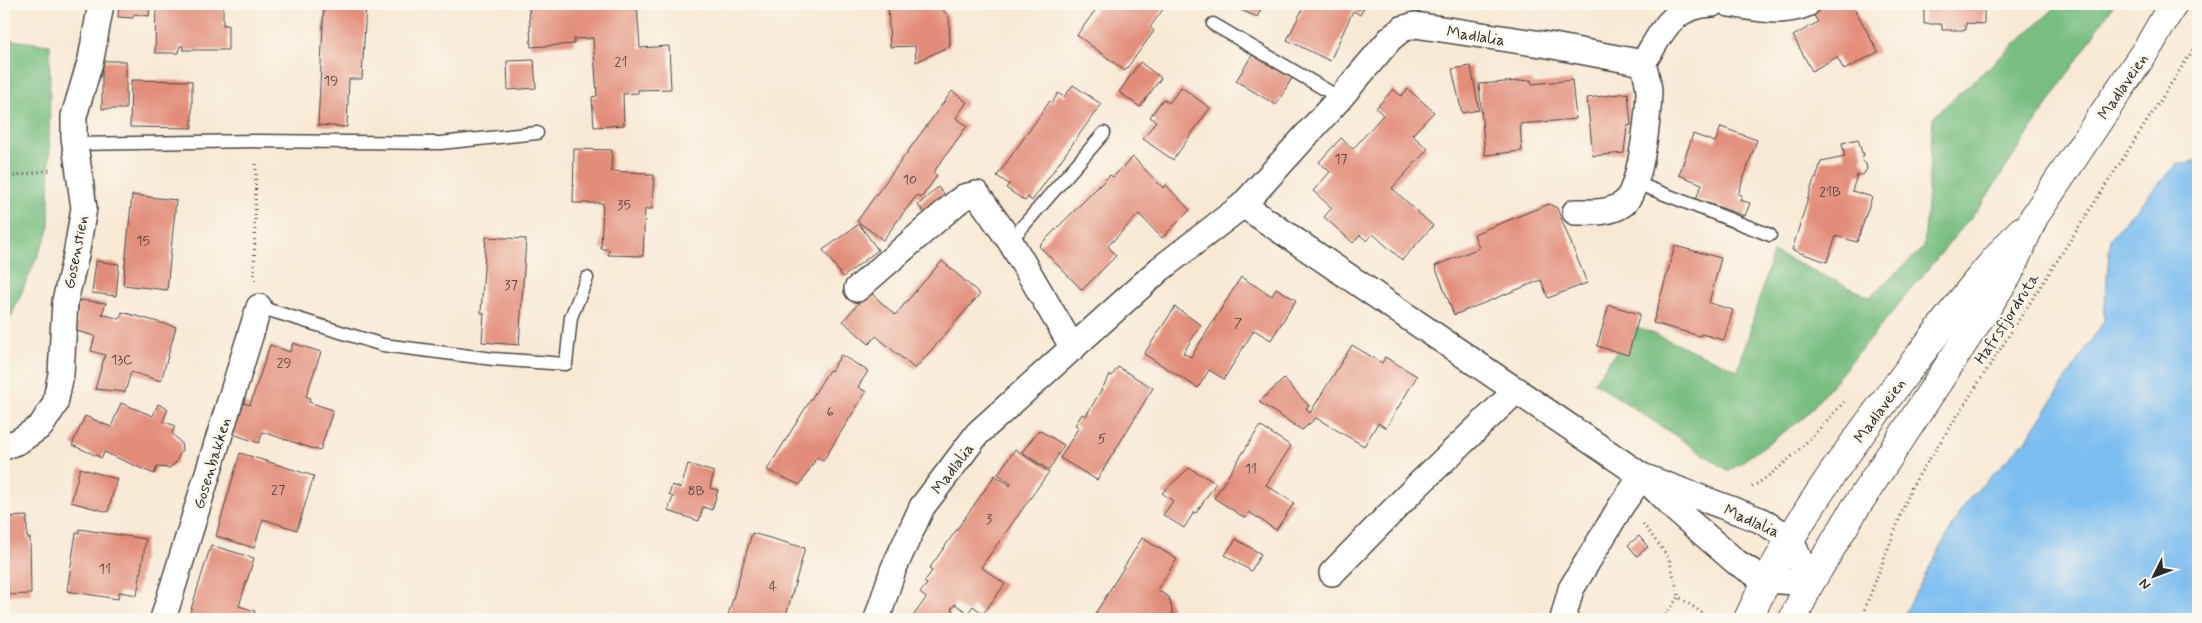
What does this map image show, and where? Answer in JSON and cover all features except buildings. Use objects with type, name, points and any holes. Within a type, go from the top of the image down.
[{"type":"main road","name":"Madlaveien","points":[[1748,619],[1765,580],[1790,538],[1880,408],[1977,280],[2034,217],[2150,44],[2173,4]]},
{"type":"main road","name":"Madlaveien","points":[[1793,619],[1810,583],[1854,510],[2008,275],[2034,217]]},
{"type":"street","name":"Gosenstien","points":[[4,447],[19,442],[41,426],[55,404],[60,374],[65,301],[76,255],[84,208],[74,116],[91,59],[101,4]]},
{"type":"street","points":[[1575,212],[1606,212],[1616,209],[1630,197],[1636,184],[1649,92],[1643,63],[1668,21],[1693,8],[1712,4]]},
{"type":"street","points":[[1730,4],[1778,11],[1790,10],[1807,4]]},
{"type":"street","name":"Madlalia","points":[[877,619],[893,570],[922,507],[978,433],[1160,269],[1243,205],[1340,98],[1390,39],[1402,29],[1415,25],[1548,45],[1643,63]]},
{"type":"street","points":[[857,288],[964,197],[977,194],[1010,241],[1073,348]]},
{"type":"street","name":"Madlalia","points":[[1243,205],[1642,476],[1676,510],[1736,562],[1765,580],[1810,583],[1790,538],[1760,520],[1642,476]]},
{"type":"street","name":"Gosenbakken","points":[[163,619],[259,307]]},
{"type":"street","points":[[1332,573],[1419,484],[1517,390]]},
{"type":"street","points":[[1563,619],[1571,589],[1621,506],[1642,476]]},
{"type":"lane","points":[[1213,24],[1340,98]]},
{"type":"lane","points":[[77,154],[256,141],[440,143],[537,133]]},
{"type":"lane","points":[[1010,241],[1104,133]]},
{"type":"lane","points":[[1636,184],[1770,235]]},
{"type":"lane","points":[[259,307],[384,345],[493,359],[566,364],[572,317],[587,278]]},
{"type":"path","name":"Hafrsfjordruta","points":[[1861,619],[1912,486],[2198,42]]},
{"type":"path","points":[[256,141],[254,296],[259,307]]},
{"type":"path","points":[[4,178],[77,154]]},
{"type":"path","points":[[1748,489],[1778,467],[1845,401]]},
{"type":"path","points":[[1640,520],[1669,558],[1679,597],[1711,619]]},
{"type":"path","points":[[1663,619],[1672,604],[1679,597]]},
{"type":"green space","points":[[2056,4],[2114,4],[1982,204],[1805,417],[1729,471],[1594,382],[1635,326],[1738,370],[1773,252],[1870,297],[1924,247],[1933,117],[2057,6]]},
{"type":"green space","points":[[4,39],[50,45],[49,230],[4,333]]},
{"type":"water","points":[[2198,160],[2198,619],[1901,619],[1965,503],[2027,439],[2104,321],[2110,238],[2176,165]]}]
